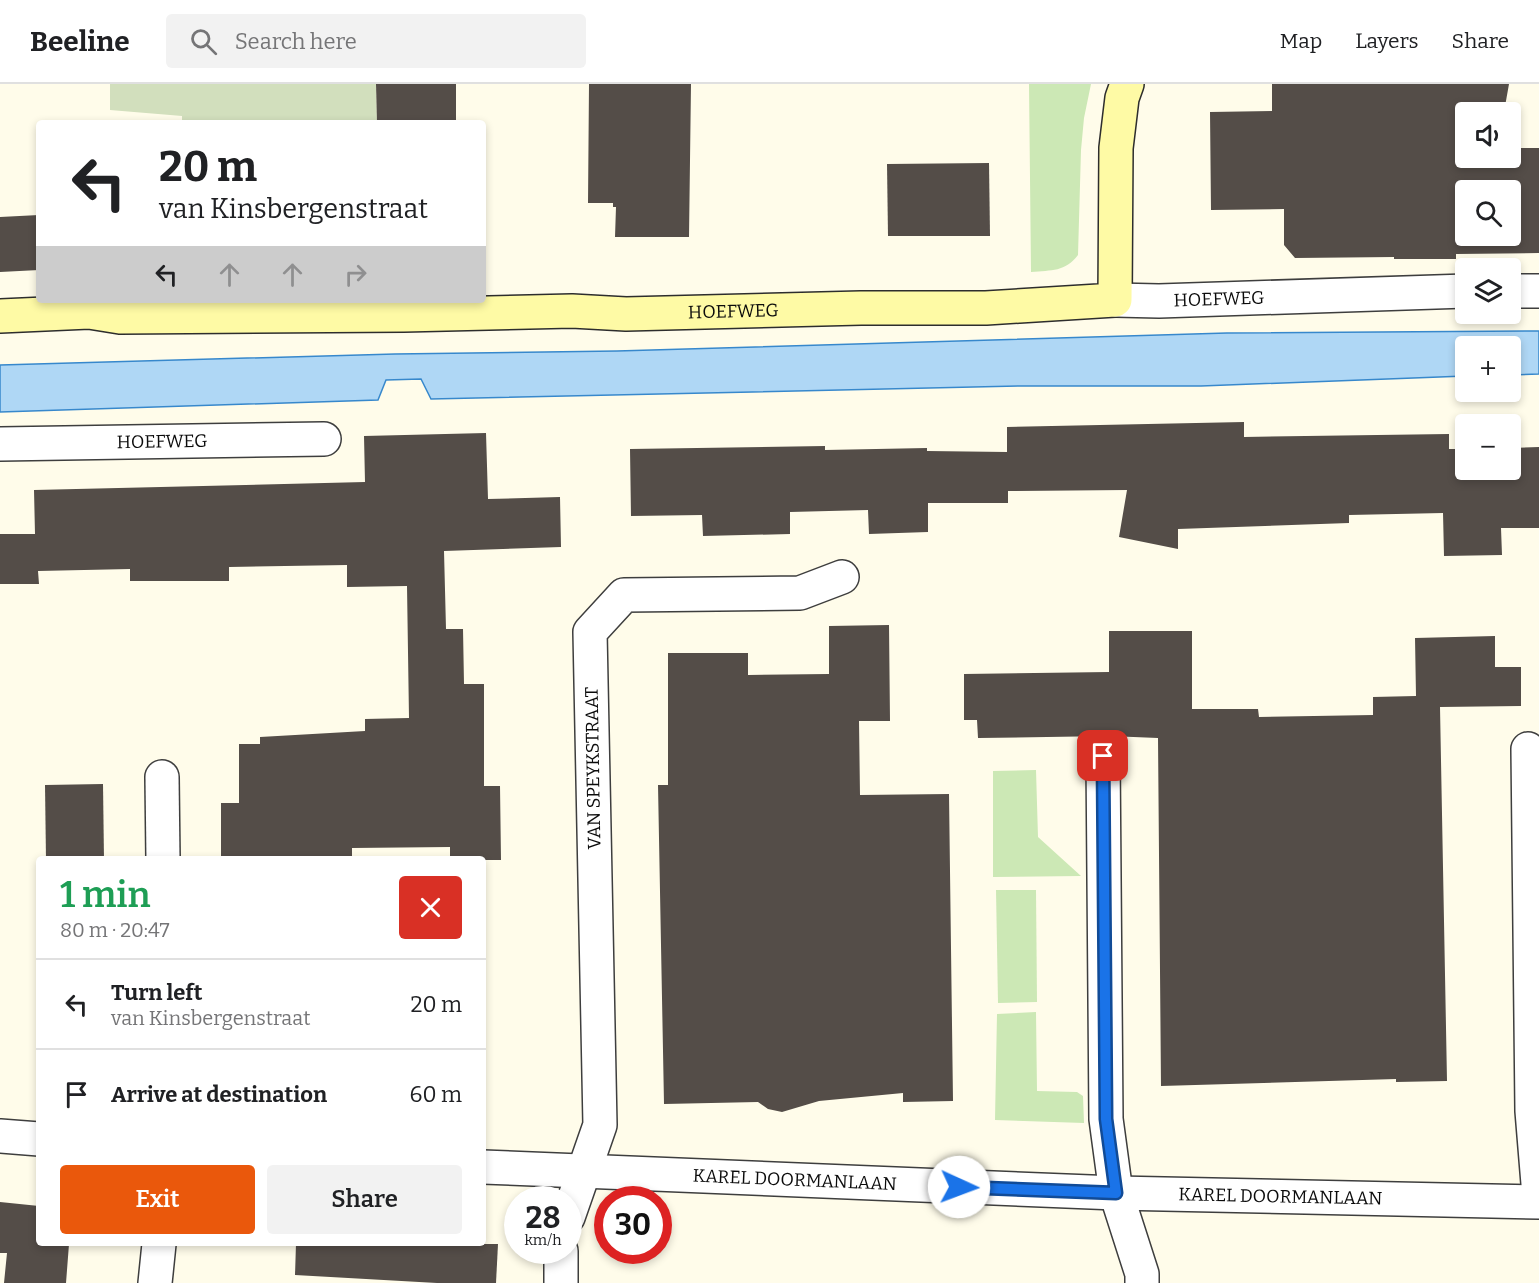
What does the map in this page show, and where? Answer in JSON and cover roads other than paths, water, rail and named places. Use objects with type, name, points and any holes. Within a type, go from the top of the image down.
[{"type":"street","points":[[1115,300],[1116,148],[1122,98],[1127,84]]},
{"type":"street","name":"HOEFWEG","points":[[0,316],[89,312],[120,317],[572,311],[626,314],[861,308],[986,308],[1115,300],[1182,301],[1455,291]]},
{"type":"street","points":[[1521,291],[1539,291]]},
{"type":"street","name":"HOEFWEG","points":[[0,444],[324,439]]},
{"type":"street","name":"VAN SPEYKSTRAAT","points":[[580,1186],[600,1125],[590,632],[624,595],[800,593],[842,577]]},
{"type":"street","points":[[1528,749],[1532,1111],[1539,1196]]},
{"type":"street","points":[[1103,756],[1106,1119],[1116,1193],[1142,1274],[1142,1283]]},
{"type":"street","points":[[162,777],[163,856]]},
{"type":"street","points":[[0,1136],[36,1139]]},
{"type":"street","name":"KAREL DOORMANLAAN","points":[[486,1167],[1116,1193],[1539,1202]]},
{"type":"street","points":[[155,1283],[159,1246]]},
{"type":"street","points":[[561,1264],[561,1283]]},
{"type":"water","points":[[1539,331],[1539,374],[1521,375],[1521,336],[1455,336],[1455,376],[1201,386],[1021,386],[431,399],[421,379],[386,380],[378,400],[0,412],[0,365],[395,354],[617,351],[1227,333]]}]
